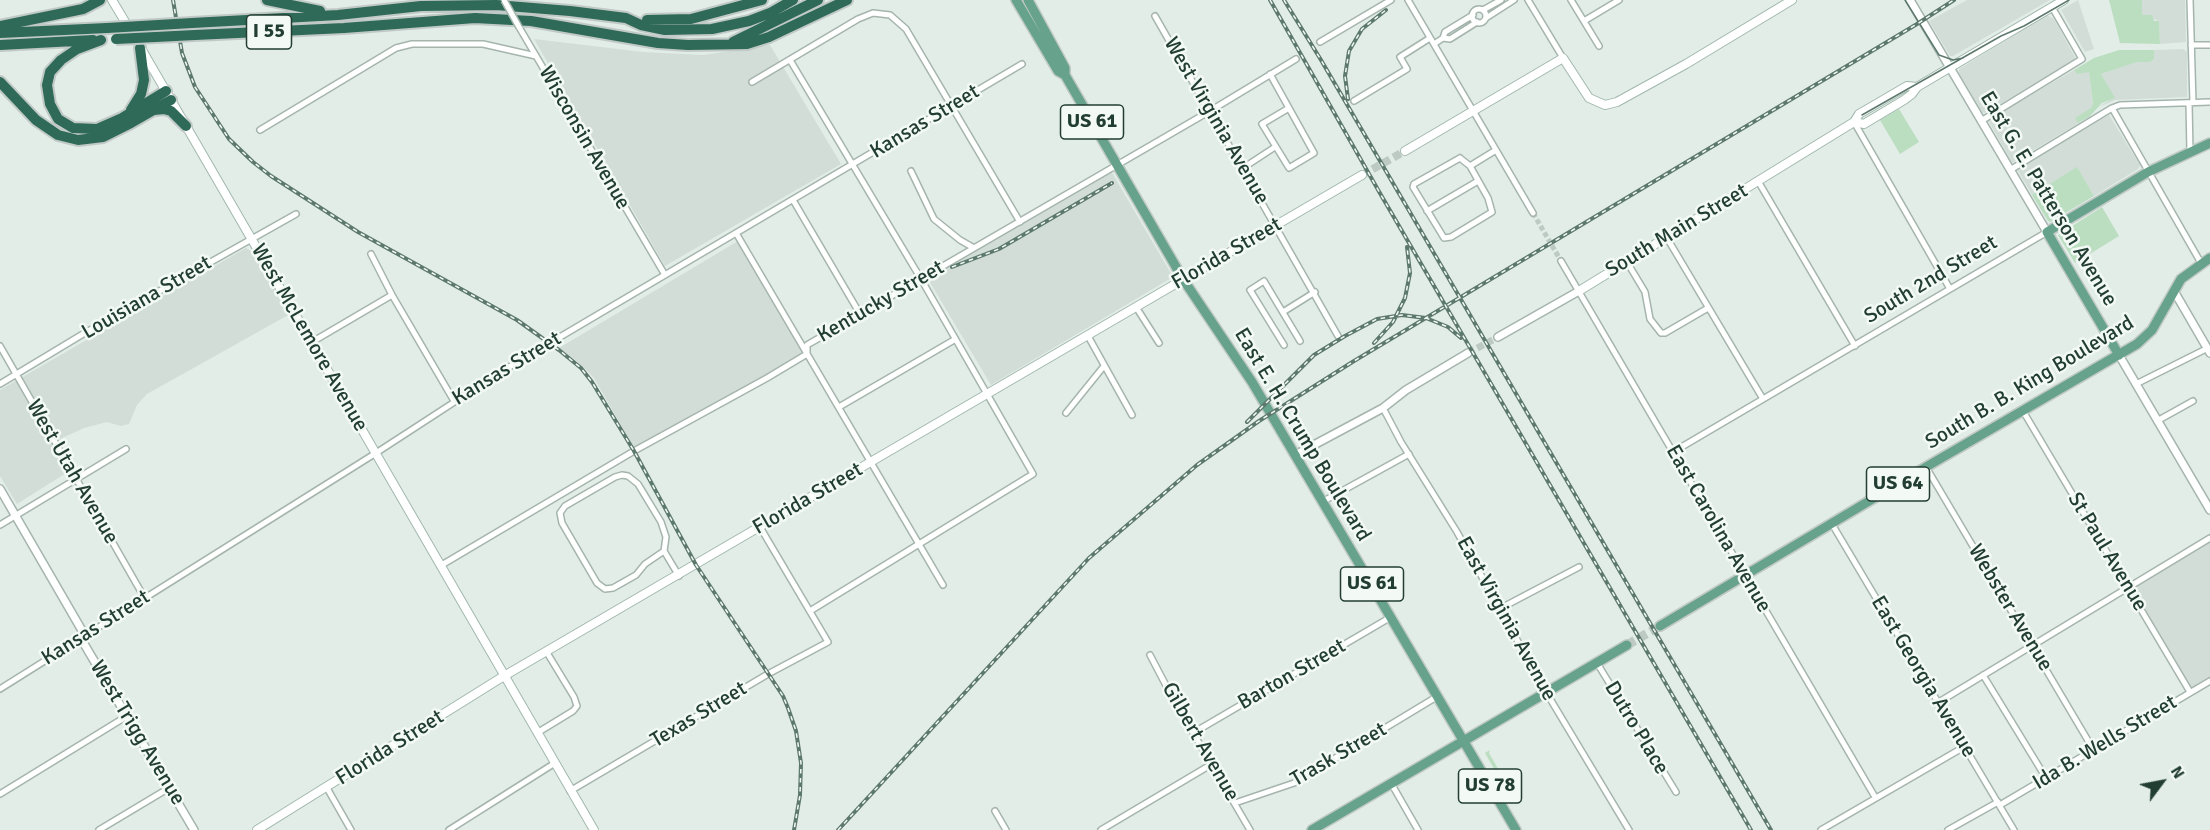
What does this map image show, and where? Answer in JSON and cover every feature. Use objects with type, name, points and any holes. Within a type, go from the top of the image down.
[{"type":"highway","points":[[62,14],[76,7],[82,0]]},
{"type":"highway","points":[[0,26],[83,9],[100,0]]},
{"type":"highway","points":[[267,0],[338,15]]},
{"type":"highway","points":[[626,18],[657,21],[691,19],[762,0]]},
{"type":"highway","name":"I 55","points":[[0,33],[338,15],[421,6],[496,5],[626,18],[641,25],[665,30],[712,29],[749,21],[770,13],[793,0]]},
{"type":"highway","points":[[730,44],[747,44],[768,37],[847,0]]},
{"type":"highway","name":"I 55","points":[[0,45],[344,28],[475,18],[531,21],[658,43],[730,44],[815,2]]},
{"type":"highway","points":[[102,40],[77,50],[61,60],[50,72],[47,85],[50,104],[58,119],[73,128],[97,129],[168,95]]},
{"type":"highway","points":[[122,118],[141,94],[144,80],[140,48]]},
{"type":"highway","points":[[0,82],[36,120],[58,135],[78,140],[103,137],[154,110],[168,95]]},
{"type":"highway","points":[[154,110],[167,109],[186,126]]},
{"type":"main road","name":"West McLemore Avenue","points":[[112,0],[594,830]]},
{"type":"main road","name":"US 61","points":[[1016,0],[1058,71],[1065,75]]},
{"type":"main road","name":"US 61","points":[[1028,0],[1065,68],[1065,75],[1183,279]]},
{"type":"main road","points":[[1405,151],[1563,58],[1588,98],[1600,104],[1608,105],[1617,102],[1686,64],[1792,0]]},
{"type":"main road","name":"South Main Street","points":[[1579,291],[1854,122],[1864,124],[1904,100],[1917,87],[2064,0]]},
{"type":"main road","name":"South 2nd Street","points":[[2046,232],[2148,172],[2210,143]]},
{"type":"main road","name":"Florida Street","points":[[257,830],[546,651],[679,576],[1362,175]]},
{"type":"main road","name":"East G. E. Patterson Avenue","points":[[2046,232],[2119,355]]},
{"type":"main road","name":"South B. B. King Boulevard","points":[[1660,626],[2137,344],[2152,330],[2181,279],[2206,260]]},
{"type":"main road","name":"East E. H. Crump Boulevard","points":[[1183,279],[1252,382],[1516,830]]},
{"type":"main road","points":[[1312,830],[1324,827],[1391,783],[1627,645]]},
{"type":"street","name":"Wisconsin Avenue","points":[[504,0],[665,275]]},
{"type":"street","points":[[1320,42],[1391,0]]},
{"type":"street","points":[[1408,0],[1533,213]]},
{"type":"street","points":[[1434,44],[1443,38],[1445,32],[1473,15],[1477,10],[1483,10],[1501,0]]},
{"type":"street","points":[[1443,38],[1450,39],[1477,22],[1482,22],[1514,0]]},
{"type":"street","points":[[1528,0],[1563,58]]},
{"type":"street","points":[[1571,0],[1599,46]]},
{"type":"street","points":[[1584,21],[1619,0]]},
{"type":"street","name":"East G. E. Patterson Avenue","points":[[1910,0],[2046,232]]},
{"type":"street","points":[[2190,0],[2192,45],[2190,152]]},
{"type":"street","points":[[1981,121],[2082,59],[2052,7]]},
{"type":"street","points":[[1483,10],[1486,18]]},
{"type":"street","points":[[752,82],[866,15],[879,12],[890,15],[906,28],[1020,222]]},
{"type":"street","points":[[1473,15],[1473,19],[1477,22]]},
{"type":"street","name":"West Virginia Avenue","points":[[1155,16],[1276,226]]},
{"type":"street","points":[[1354,101],[1407,69],[1400,57],[1430,38]]},
{"type":"street","points":[[260,130],[396,48],[412,44],[483,44],[536,56]]},
{"type":"street","points":[[2192,45],[2210,45]]},
{"type":"street","name":"Kentucky Street","points":[[441,566],[627,454],[807,354],[807,345],[1210,111],[1296,58]]},
{"type":"street","points":[[760,527],[810,611],[1033,474],[921,279],[790,60]]},
{"type":"street","name":"Kansas Street","points":[[0,688],[376,453],[454,400],[1022,64]]},
{"type":"street","points":[[1270,74],[1314,153],[1292,167],[1287,167],[1262,124],[1288,108]]},
{"type":"street","points":[[2010,170],[2112,108],[2129,104],[2210,102]]},
{"type":"street","points":[[2112,108],[2148,172],[2206,260]]},
{"type":"street","points":[[1854,122],[1950,289]]},
{"type":"street","points":[[1243,168],[1275,147]]},
{"type":"street","points":[[1470,166],[1496,150]]},
{"type":"street","points":[[1460,158],[1470,166],[1492,207],[1492,212],[1451,237],[1443,237],[1414,190],[1414,184],[1460,158]]},
{"type":"street","points":[[910,171],[934,219],[974,248]]},
{"type":"street","points":[[1427,211],[1478,181]]},
{"type":"street","points":[[1758,181],[1855,346]]},
{"type":"street","points":[[793,201],[860,314]]},
{"type":"street","name":"Louisiana Street","points":[[0,384],[83,334],[296,214]]},
{"type":"street","points":[[1276,226],[1338,336]]},
{"type":"street","name":"South 2nd Street","points":[[1673,452],[2046,232]]},
{"type":"street","points":[[736,233],[943,585]]},
{"type":"street","points":[[1667,238],[1763,399]]},
{"type":"street","points":[[370,254],[392,296],[454,400]]},
{"type":"street","name":"East Carolina Avenue","points":[[1561,261],[1875,797]]},
{"type":"street","points":[[1627,262],[1645,292],[1650,319],[1661,333],[1665,333],[1708,308]]},
{"type":"street","points":[[1284,345],[1250,290],[1264,281],[1300,342]]},
{"type":"street","name":"South Main Street","points":[[1498,337],[1579,291]]},
{"type":"street","points":[[2136,384],[2209,350],[2174,291]]},
{"type":"street","points":[[1283,312],[1315,292]]},
{"type":"street","points":[[312,342],[392,296]]},
{"type":"street","points":[[1136,307],[1159,343]]},
{"type":"street","points":[[1088,336],[1132,415]]},
{"type":"street","points":[[839,407],[954,340]]},
{"type":"street","name":"West Utah Avenue","points":[[0,346],[144,597]]},
{"type":"street","points":[[1295,455],[1383,408],[1406,390],[1468,353]]},
{"type":"street","name":"East G. E. Patterson Avenue","points":[[2119,355],[2210,510]]},
{"type":"street","points":[[1066,413],[1104,366]]},
{"type":"street","points":[[2157,421],[2193,401]]},
{"type":"street","name":"East Virginia Avenue","points":[[1383,408],[1457,532],[1546,692],[1629,830]]},
{"type":"street","name":"St Paul Avenue","points":[[2023,411],[2190,692]]},
{"type":"street","points":[[0,525],[126,449]]},
{"type":"street","points":[[1322,502],[1409,454]]},
{"type":"street","name":"Webster Avenue","points":[[1926,467],[2093,749]]},
{"type":"street","points":[[664,551],[645,564],[636,575],[613,588],[605,589],[597,583],[562,523],[560,513],[565,506],[615,477],[628,476],[638,484],[665,530],[664,551],[679,576]]},
{"type":"street","name":"West Trigg Avenue","points":[[0,489],[127,716],[194,830]]},
{"type":"street","name":"East Georgia Avenue","points":[[1832,524],[2014,830]]},
{"type":"street","points":[[1939,702],[2210,538]]},
{"type":"street","points":[[1501,609],[1579,567]]},
{"type":"street","name":"Texas Street","points":[[570,790],[768,674],[828,642],[810,611]]},
{"type":"street","name":"Barton Street","points":[[1194,733],[1391,617]]},
{"type":"street","points":[[537,733],[577,707],[574,697],[546,651]]},
{"type":"street","name":"Gilbert Avenue","points":[[1150,655],[1250,830]]},
{"type":"street","name":"Dutro Place","points":[[1597,663],[1676,792]]},
{"type":"street","points":[[1983,675],[2046,778]]},
{"type":"street","name":"Ida B. Wells Street","points":[[1947,830],[2046,778],[2210,681]]},
{"type":"street","name":"Trask Street","points":[[1235,803],[1294,783],[1438,696]]},
{"type":"street","points":[[0,794],[127,716]]},
{"type":"street","points":[[1821,830],[1965,747]]},
{"type":"street","points":[[449,830],[555,763]]},
{"type":"street","points":[[1101,830],[1212,764]]},
{"type":"street","points":[[1391,783],[1418,830]]},
{"type":"street","points":[[99,830],[169,788]]},
{"type":"street","points":[[327,788],[351,830]]},
{"type":"street","points":[[995,811],[1006,830]]},
{"type":"shaded area","points":[[1967,0],[2050,0],[1950,56],[1929,21]]},
{"type":"shaded area","points":[[2078,0],[2094,49],[2085,52],[2061,10]]},
{"type":"shaded area","points":[[2142,0],[2185,0],[2186,42],[2160,44],[2159,21],[2142,15]]},
{"type":"shaded area","points":[[2047,15],[2054,19],[2076,59],[1990,110],[1982,112],[1959,73],[1959,69]]},
{"type":"shaded area","points":[[534,39],[643,52],[703,55],[770,45],[841,164],[665,266]]},
{"type":"shaded area","points":[[2183,49],[2187,52],[2187,97],[2115,100],[2099,107],[2109,100],[2109,89],[2101,74],[2136,62],[2150,62],[2154,59],[2154,50]]},
{"type":"shaded area","points":[[2074,70],[2077,74],[2089,71],[2093,106],[2078,123],[2082,121],[2012,163],[1988,120]]},
{"type":"shaded area","points":[[2109,115],[2140,165],[2138,169],[2094,196],[2077,168],[2032,195],[2017,169]]},
{"type":"shaded area","points":[[1111,171],[1173,277],[991,385],[928,279]]},
{"type":"shaded area","points":[[738,241],[804,354],[634,448],[594,378],[559,348]]},
{"type":"shaded area","points":[[246,248],[254,253],[290,314],[147,394],[137,405],[129,424],[121,426],[107,422],[84,428],[58,440],[74,468],[17,504],[0,476],[0,390]]},
{"type":"shaded area","points":[[2210,541],[2210,678],[2192,689],[2130,588]]},
{"type":"green space","points":[[2109,0],[2142,0],[2142,15],[2152,15],[2154,21],[2159,21],[2160,44],[2120,43]]},
{"type":"green space","points":[[2119,50],[2154,50],[2154,59],[2101,74],[2115,98],[2102,103],[2089,117],[2078,123],[2075,118],[2091,108],[2093,104],[2089,72],[2077,74],[2074,70],[2094,58]]},
{"type":"green space","points":[[1899,109],[1919,142],[1900,154],[1880,120]]},
{"type":"green space","points":[[2077,167],[2094,196],[2050,222],[2048,221],[2032,195]]},
{"type":"green space","points":[[2102,207],[2119,236],[2075,263],[2058,235]]},
{"type":"green space","points":[[1490,750],[1489,753],[1509,788],[1506,790],[1485,753]]},
{"type":"tunnel","points":[[1362,175],[1405,151]]},
{"type":"tunnel","points":[[1533,213],[1561,261]]},
{"type":"tunnel","points":[[1468,353],[1498,337]]},
{"type":"tunnel","points":[[1627,645],[1660,626]]},
{"type":"tram line","points":[[1905,0],[1939,55],[1953,60],[1963,58]]},
{"type":"tram line","points":[[1862,115],[2069,0]]},
{"type":"railway","points":[[173,0],[182,53],[195,87],[229,139],[253,162],[358,232],[517,320],[581,368],[592,382],[634,451],[696,565],[783,696],[796,731],[801,763],[800,795],[794,830]]},
{"type":"railway","points":[[1270,0],[1751,830]]},
{"type":"railway","points":[[1284,0],[1771,830]]},
{"type":"railway","points":[[838,830],[1089,558],[1197,465],[1259,421],[1354,361],[1954,0]]},
{"type":"railway","points":[[1348,99],[1345,76],[1349,51],[1362,29],[1386,10]]},
{"type":"railway","points":[[952,267],[999,249],[1112,183]]},
{"type":"railway","points":[[1374,343],[1393,322],[1405,298],[1410,273],[1407,247]]},
{"type":"railway","points":[[1247,422],[1314,355],[1377,319],[1402,315],[1426,318],[1448,327],[1461,338]]}]
